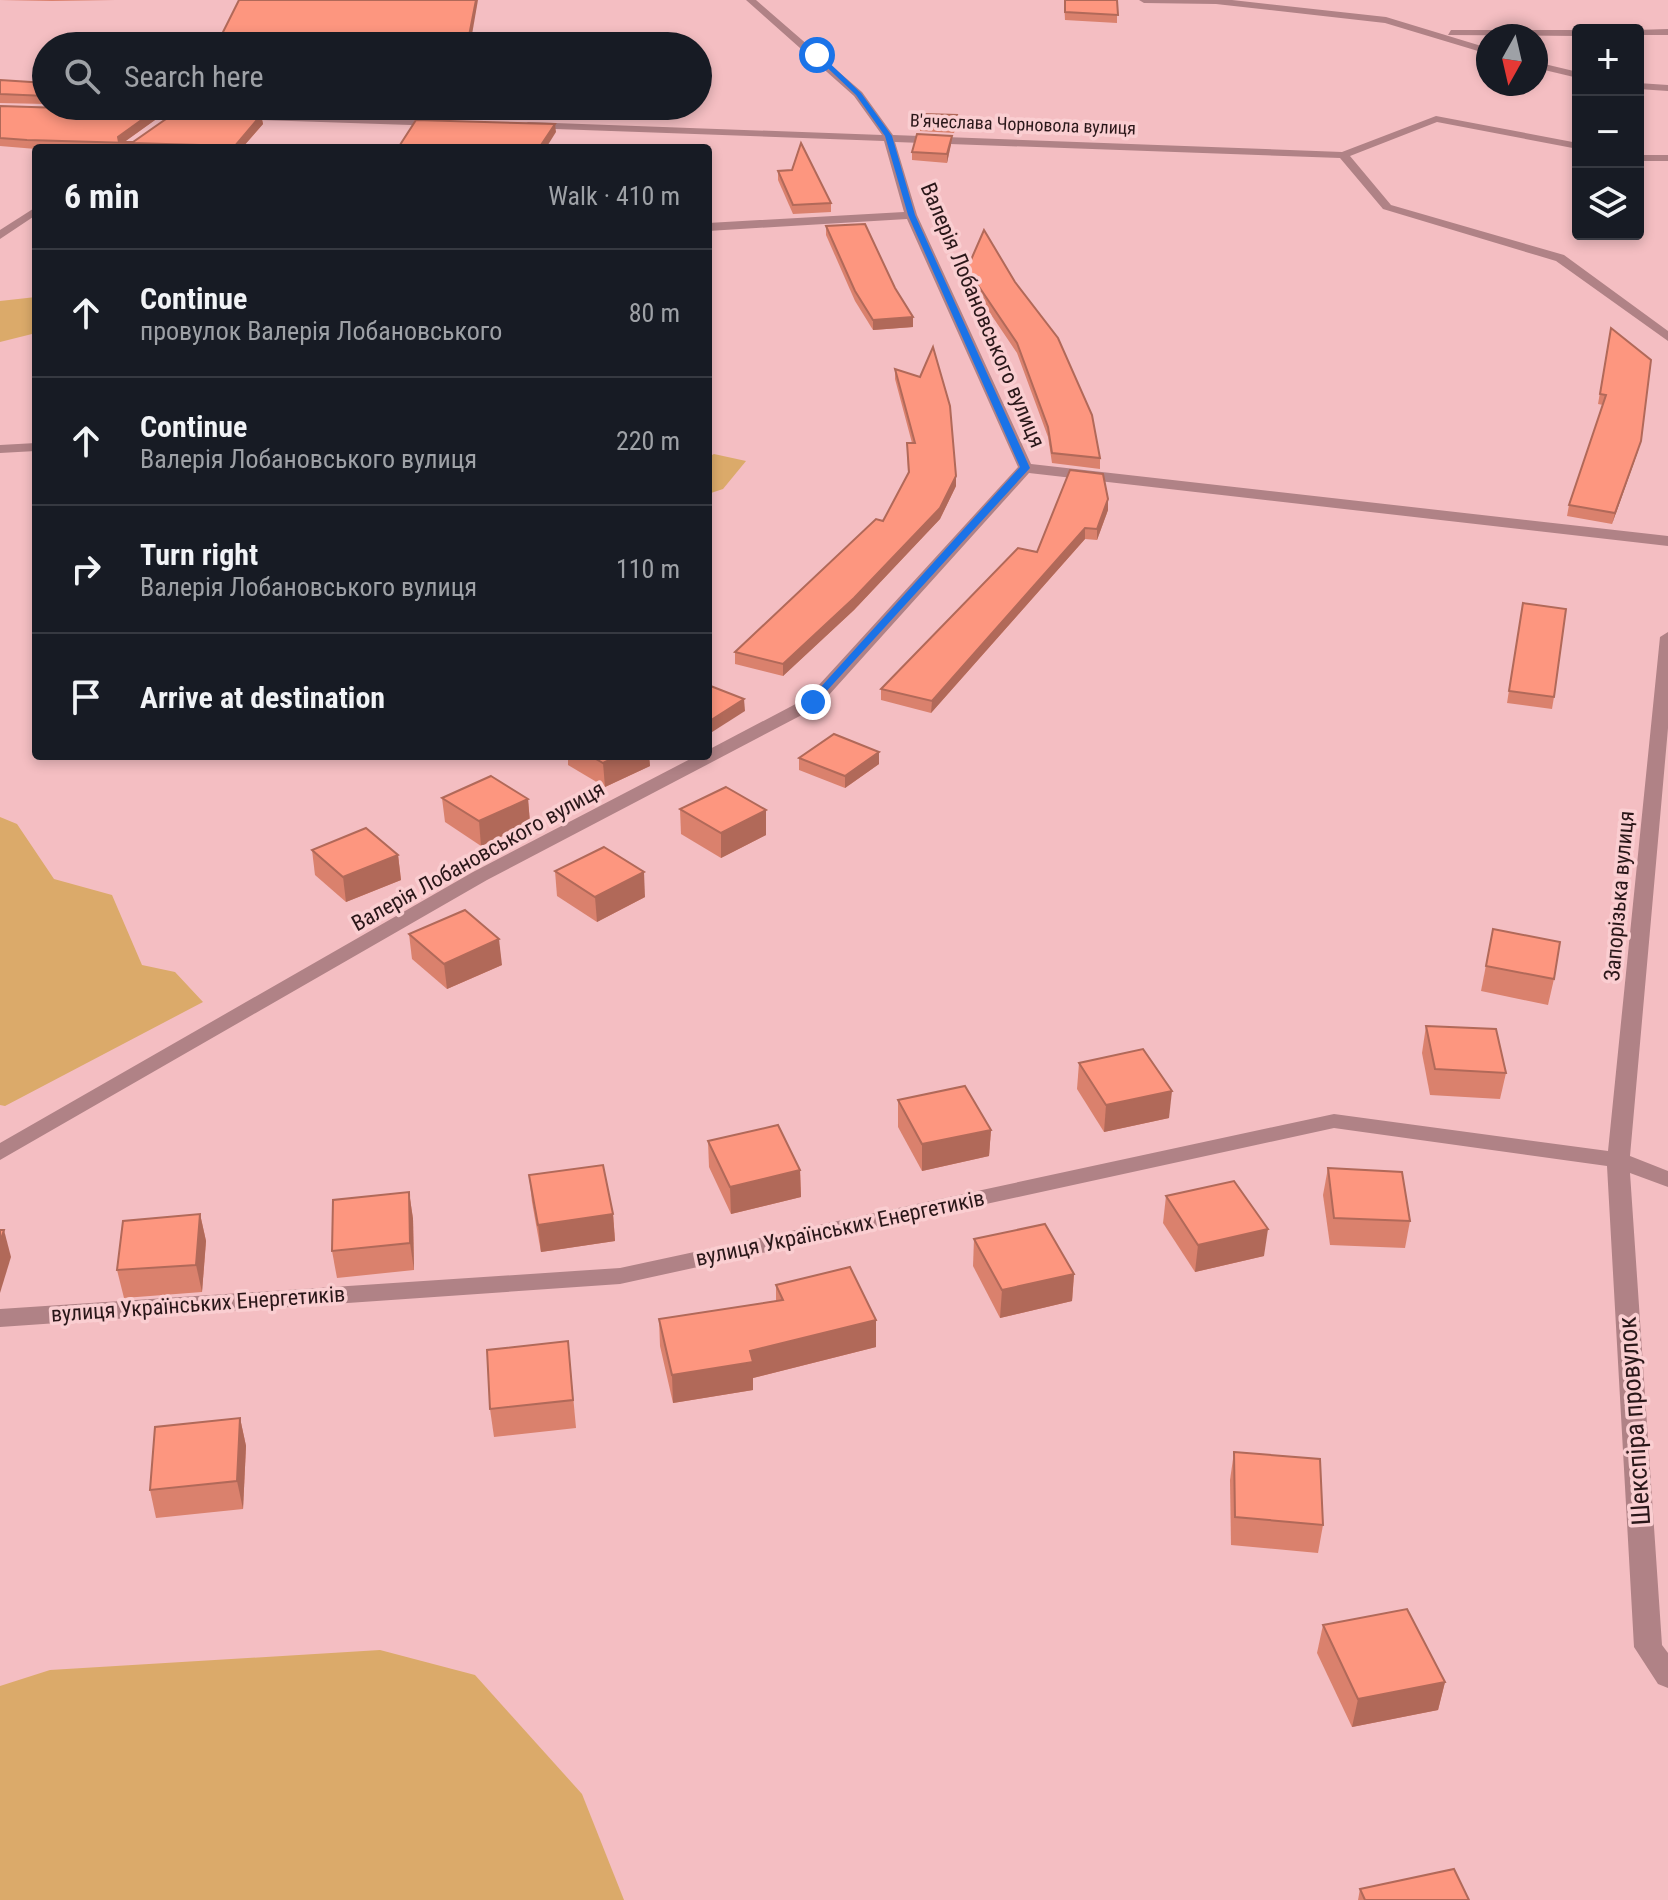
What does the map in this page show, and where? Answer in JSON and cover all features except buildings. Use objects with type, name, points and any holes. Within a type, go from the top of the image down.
[{"type":"street","name":"Валерія Лобановського вулиця","points":[[712,755],[813,702],[1025,468],[911,215],[888,136],[858,94],[751,0]]},
{"type":"street","points":[[1144,0],[1216,1],[1386,20],[1476,47]]},
{"type":"street","points":[[1644,32],[1668,32]]},
{"type":"street","points":[[1431,34],[1572,33]]},
{"type":"street","points":[[1548,68],[1572,74]]},
{"type":"street","points":[[1644,86],[1668,88]]},
{"type":"street","points":[[1572,145],[1436,119],[1343,155],[1387,207],[1560,258],[1668,337]]},
{"type":"street","points":[[162,123],[166,120]]},
{"type":"street","points":[[353,120],[447,123]]},
{"type":"street","name":"В'ячеслава Чорновола вулиця","points":[[510,125],[888,136],[1343,155]]},
{"type":"street","points":[[1644,158],[1668,158]]},
{"type":"street","points":[[0,235],[32,213]]},
{"type":"street","points":[[712,227],[911,215]]},
{"type":"street","points":[[0,449],[32,447]]},
{"type":"street","points":[[1025,468],[1668,541]]},
{"type":"street","name":"Запорізька вулиця","points":[[1618,1160],[1668,637]]},
{"type":"street","name":"Валерія Лобановського вулиця","points":[[0,1153],[480,876],[702,760]]},
{"type":"street","name":"вулиця Українських Енергетиків","points":[[0,1318],[620,1276],[1334,1121],[1618,1160],[1668,1179]]},
{"type":"street","name":"Шекспіра провулок","points":[[1618,1160],[1648,1647],[1668,1676]]},
{"type":"shaded area","points":[[32,297],[32,334],[0,342],[0,301]]},
{"type":"shaded area","points":[[712,455],[746,461],[723,489],[712,493]]},
{"type":"shaded area","points":[[0,817],[17,824],[54,879],[112,895],[142,965],[175,972],[203,1002],[5,1106],[0,1105]]},
{"type":"shaded area","points":[[380,1650],[475,1675],[582,1794],[624,1900],[0,1900],[0,1686],[50,1670]]},
{"type":"route","points":[[813,702],[1025,468],[911,215],[888,136],[858,94],[817,55]]}]
